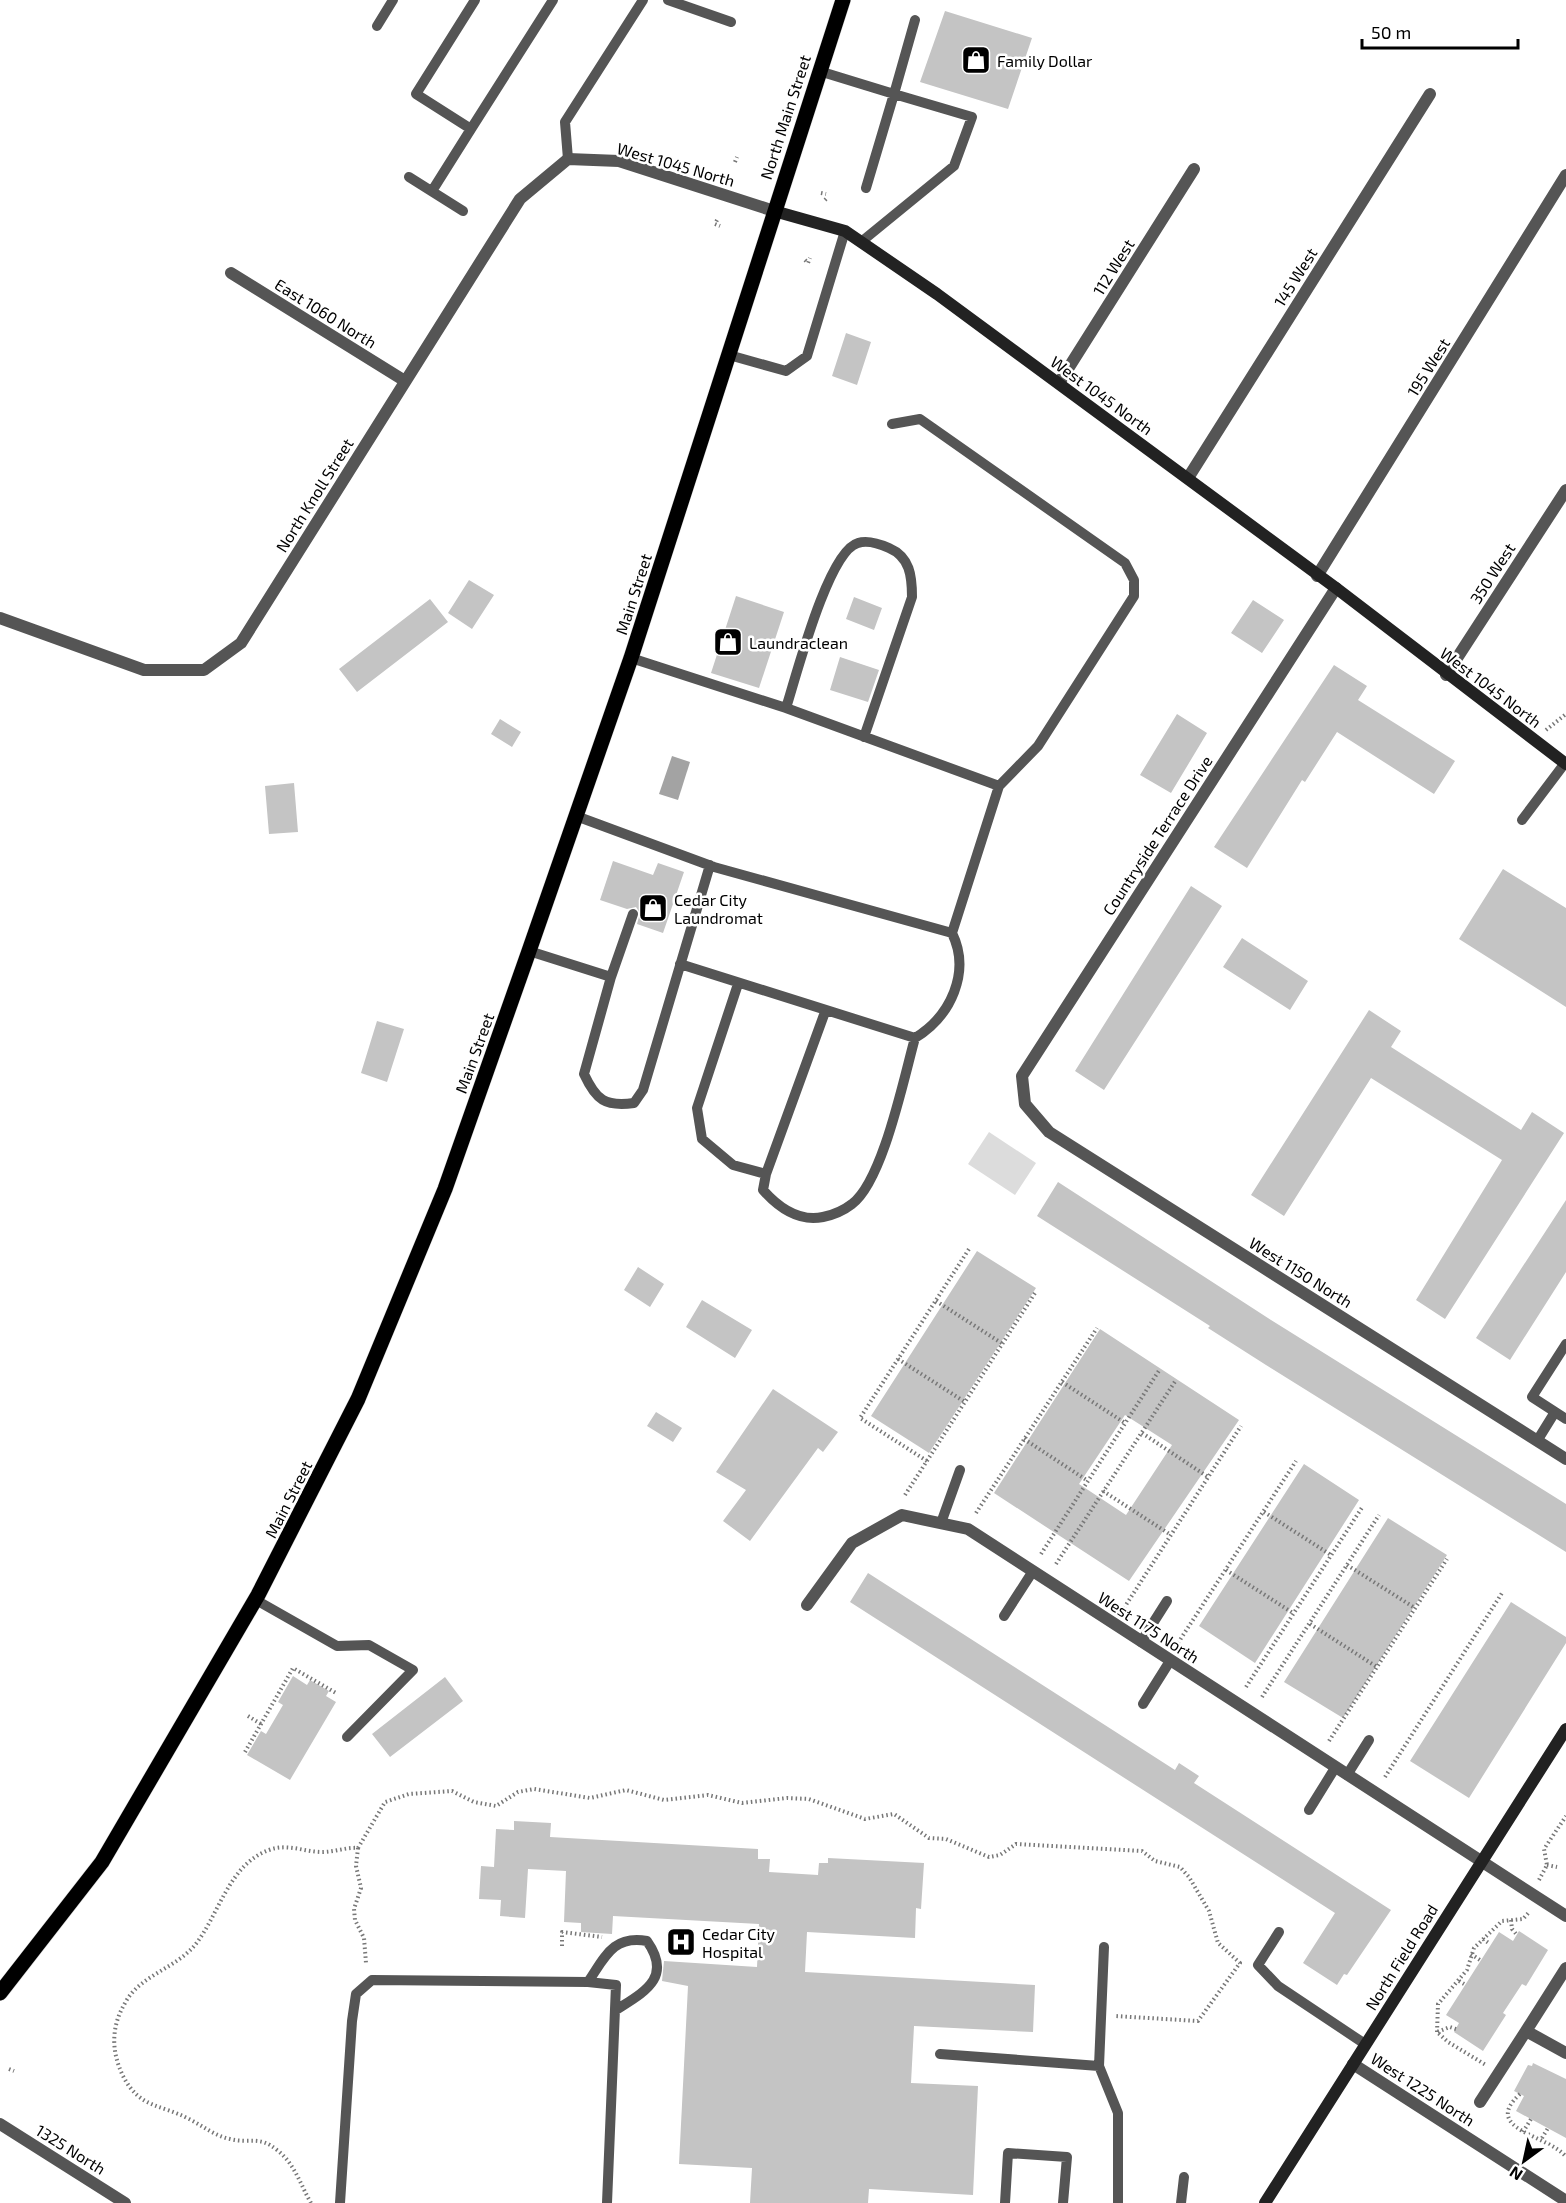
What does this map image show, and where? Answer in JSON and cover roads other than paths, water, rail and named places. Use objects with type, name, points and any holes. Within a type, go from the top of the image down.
[{"type":"main road","name":"North Main Street","points":[[774,211],[843,0]]},
{"type":"main road","name":"West 1045 North","points":[[774,211],[844,231],[861,242],[1188,478],[1336,588],[1446,675],[1565,764]]},
{"type":"main road","name":"Main Street","points":[[0,1993],[102,1862],[256,1600],[358,1399],[445,1189],[530,951],[631,658],[774,211]]},
{"type":"main road","name":"North Field Road","points":[[1265,2203],[1566,1729]]},
{"type":"street","name":"145 West","points":[[1188,478],[1430,94]]},
{"type":"street","name":"West 1045 North","points":[[568,159],[619,161],[774,211]]},
{"type":"street","name":"North Knoll Street","points":[[0,618],[144,670],[204,670],[241,643],[520,199],[568,159]]},
{"type":"street","name":"112 West","points":[[1059,383],[1194,169]]},
{"type":"street","name":"195 West","points":[[1317,576],[1566,175]]},
{"type":"street","name":"East 1060 North","points":[[231,273],[405,381]]},
{"type":"street","name":"350 West","points":[[1446,675],[1566,490]]},
{"type":"street","name":"Countryside Terrace Drive","points":[[1025,1104],[1022,1076],[1336,588]]},
{"type":"street","name":"West 1150 North","points":[[1025,1104],[1049,1132],[1566,1460]]},
{"type":"street","name":"West 1175 North","points":[[807,1605],[852,1543],[902,1515],[968,1529],[1566,1916]]},
{"type":"street","points":[[1480,2102],[1566,1968]]},
{"type":"street","points":[[1526,2031],[1566,2053]]},
{"type":"street","name":"West 1225 North","points":[[1353,2064],[1566,2201]]},
{"type":"street","name":"1325 North","points":[[0,2124],[122,2202]]},
{"type":"lane","points":[[377,26],[393,0]]},
{"type":"lane","points":[[471,129],[416,93],[475,0]]},
{"type":"lane","points":[[432,191],[553,0]]},
{"type":"lane","points":[[568,159],[565,122],[643,0]]},
{"type":"lane","points":[[668,0],[731,22]]},
{"type":"lane","points":[[866,188],[915,20]]},
{"type":"lane","points":[[819,72],[972,117],[954,166],[861,242]]},
{"type":"lane","points":[[409,177],[463,211]]},
{"type":"lane","points":[[729,355],[786,371],[807,356],[844,231]]},
{"type":"lane","points":[[825,1012],[766,1174],[763,1190],[776,1205],[811,1219],[835,1214],[853,1204],[865,1190],[883,1151],[915,1038],[936,1023],[949,1003],[958,981],[961,963],[958,946],[952,933],[999,786],[1038,746],[1134,596],[1134,580],[1125,563],[920,419],[892,424]]},
{"type":"lane","points":[[786,708],[830,576],[841,555],[857,543],[878,543],[899,552],[912,573],[912,597],[864,737]]},
{"type":"lane","points":[[631,658],[786,708],[999,786]]},
{"type":"lane","points":[[1522,820],[1565,764]]},
{"type":"lane","points":[[576,816],[710,866],[952,933]]},
{"type":"lane","points":[[633,914],[611,977],[584,1074],[592,1092],[605,1102],[623,1104],[634,1102],[643,1090],[710,866]]},
{"type":"lane","points":[[530,951],[611,977]]},
{"type":"lane","points":[[680,964],[825,1012],[915,1038]]},
{"type":"lane","points":[[738,984],[697,1108],[702,1139],[733,1165],[766,1174]]},
{"type":"lane","points":[[1566,1344],[1532,1397],[1566,1419]]},
{"type":"lane","points":[[1537,1441],[1555,1412]]},
{"type":"lane","points":[[941,1523],[960,1470]]},
{"type":"lane","points":[[1004,1616],[1033,1571]]},
{"type":"lane","points":[[256,1600],[337,1646],[369,1645],[413,1670],[347,1737]]},
{"type":"lane","points":[[1141,1642],[1167,1601]]},
{"type":"lane","points":[[1143,1704],[1170,1661]]},
{"type":"lane","points":[[1347,1775],[1369,1740]]},
{"type":"lane","points":[[1309,1810],[1335,1768]]},
{"type":"lane","points":[[1279,1932],[1258,1965],[1278,1986],[1365,2044]]},
{"type":"lane","points":[[588,1982],[618,1942],[631,1939],[647,1941],[655,1953],[657,1971],[651,1988],[616,2010]]},
{"type":"lane","points":[[1104,1947],[1099,2066],[1118,2113],[1118,2203]]},
{"type":"lane","points":[[340,2203],[352,2021],[357,1994],[372,1980],[588,1982],[616,1985],[607,2203]]},
{"type":"lane","points":[[940,2054],[1099,2066]]},
{"type":"lane","points":[[1005,2203],[1008,2153],[1067,2157],[1063,2203]]},
{"type":"lane","points":[[1181,2203],[1184,2176]]},
{"type":"place","name":"Family Dollar","points":[[976,60]]},
{"type":"place","name":"Laundraclean","points":[[728,642]]},
{"type":"place","name":"Cedar City Laundromat","points":[[653,908]]},
{"type":"place","name":"Cedar City Hospital","points":[[681,1942]]}]
